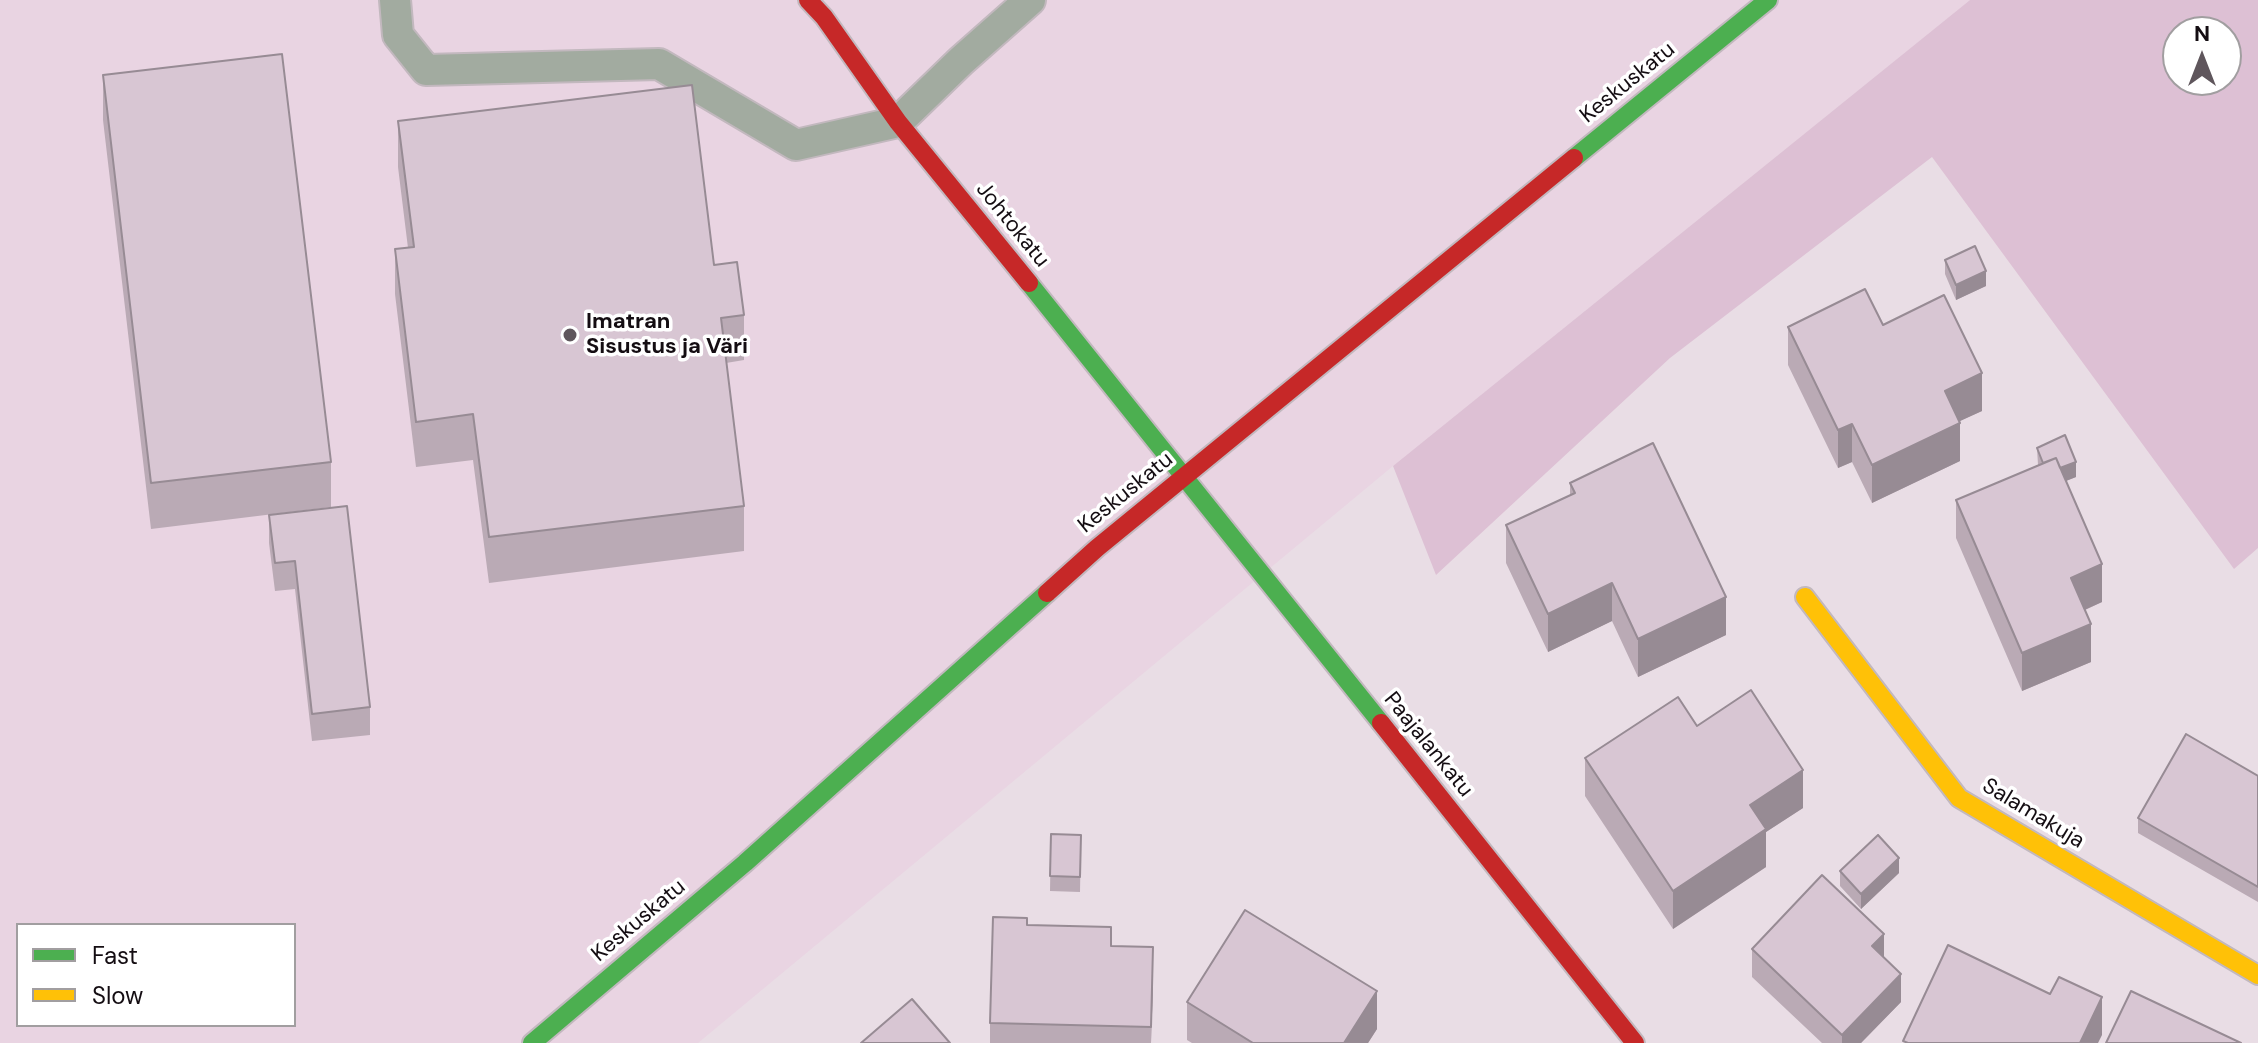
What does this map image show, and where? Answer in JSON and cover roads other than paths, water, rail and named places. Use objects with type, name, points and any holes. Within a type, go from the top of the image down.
[{"type":"street","name":"Keskuskatu","points":[[532,1043],[745,863],[1085,558],[1768,0]]},
{"type":"street","name":"Johtokatu","points":[[824,6],[898,122],[1184,477]]},
{"type":"street","name":"Paajalankatu","points":[[1184,477],[1635,1043]]},
{"type":"street","name":"Salamakuja","points":[[1805,597],[1959,798],[2258,975]]},
{"type":"lane","points":[[395,0],[398,35],[426,70],[659,64],[796,145],[898,122],[1030,0]]},
{"type":"place","name":"Imatran Sisustus ja Väri","points":[[570,335]]}]
